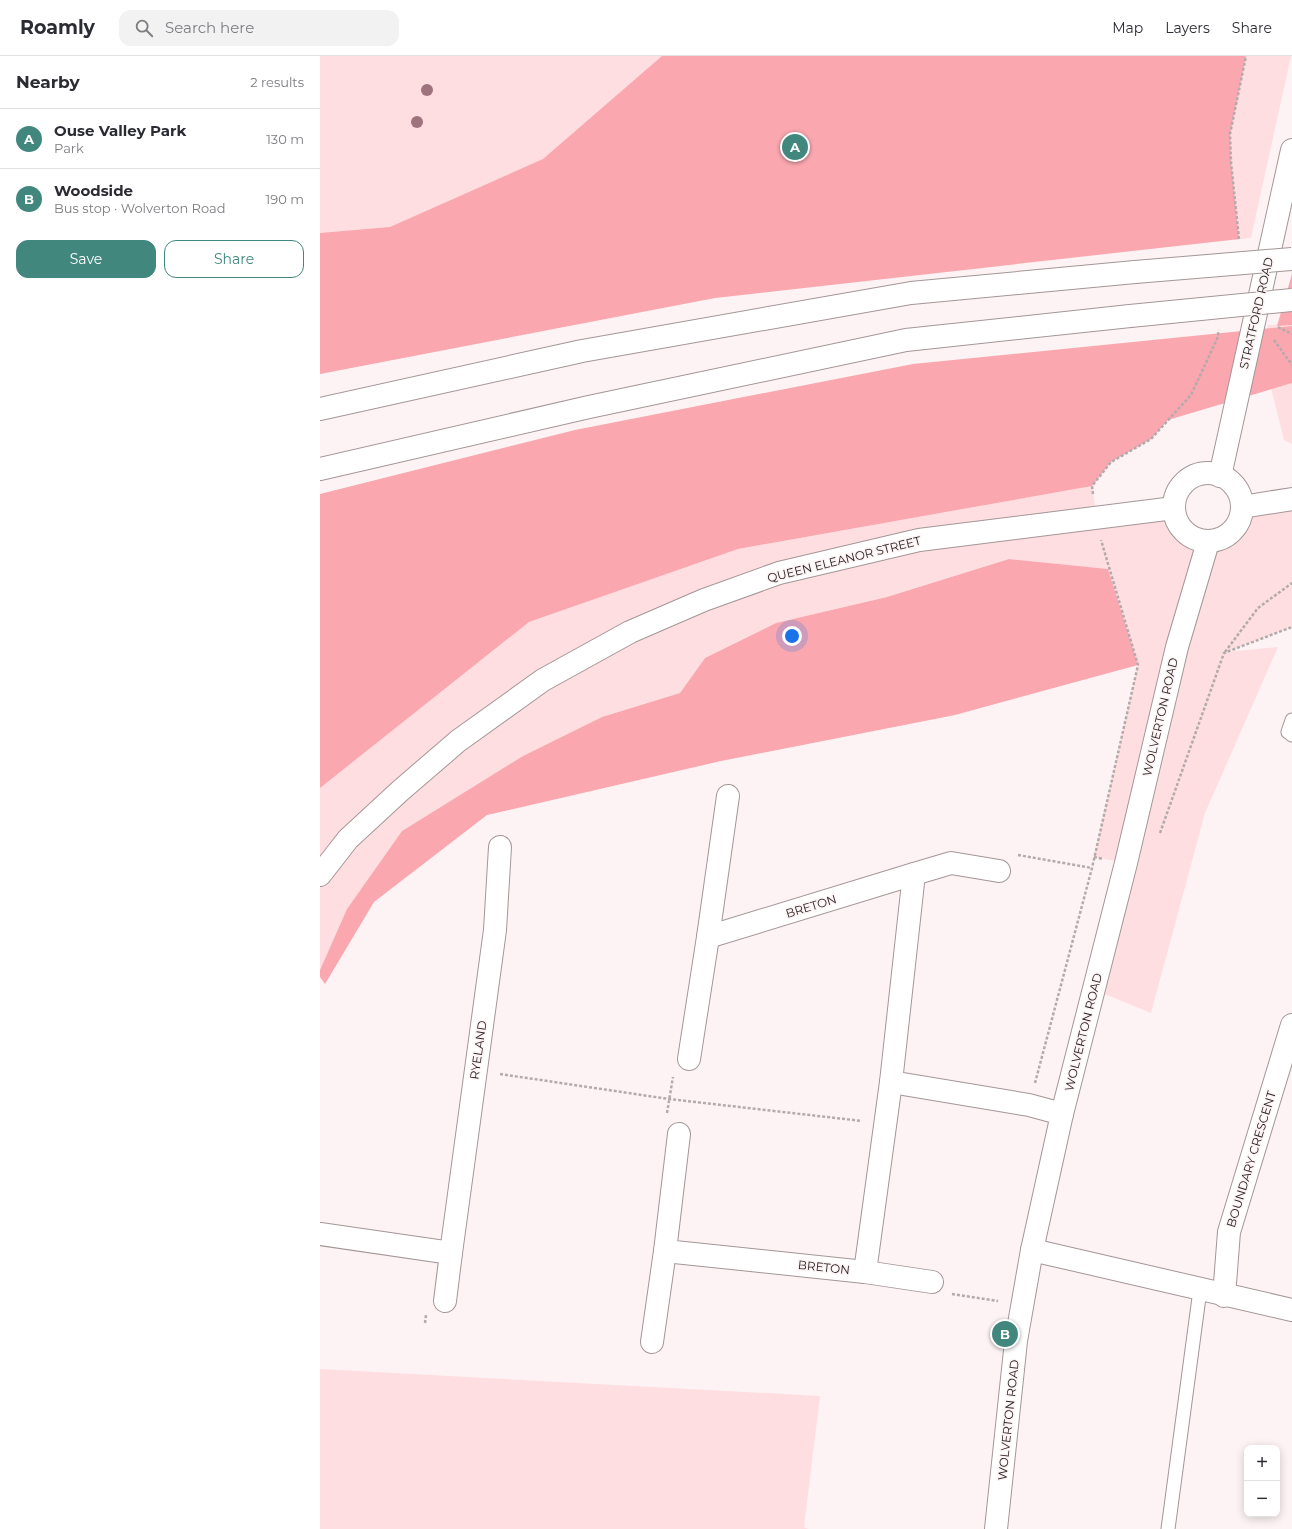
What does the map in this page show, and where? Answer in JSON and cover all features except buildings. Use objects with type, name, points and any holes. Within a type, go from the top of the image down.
[{"type":"main road","name":"STRATFORD ROAD","points":[[1220,476],[1292,150]]},
{"type":"main road","points":[[320,409],[582,351],[911,293],[1292,259]]},
{"type":"main road","points":[[320,469],[589,407],[906,340],[1292,300]]},
{"type":"main road","points":[[1210,474],[1220,476],[1232,483],[1240,494],[1242,508],[1235,528],[1226,537],[1208,542],[1196,539],[1184,532],[1177,521],[1174,508],[1176,497],[1181,487],[1189,480],[1199,475],[1210,474]]},
{"type":"main road","points":[[1242,508],[1292,499]]},
{"type":"main road","name":"QUEEN ELEANOR STREET","points":[[320,874],[348,839],[400,791],[458,741],[543,680],[630,632],[704,600],[786,571],[919,540],[1174,508]]},
{"type":"main road","name":"WOLVERTON ROAD","points":[[996,1529],[1016,1342],[1032,1250],[1062,1114],[1126,863],[1177,647],[1208,542]]},
{"type":"main road","points":[[689,1058],[728,796]]},
{"type":"main road","name":"RYELAND","points":[[445,1301],[495,930],[500,847]]},
{"type":"main road","name":"BRETON","points":[[708,937],[951,863],[999,871]]},
{"type":"main road","name":"BRETON","points":[[665,1251],[865,1272],[891,1082],[914,874]]},
{"type":"main road","name":"BOUNDARY CRESCENT","points":[[1224,1296],[1229,1232],[1292,1025]]},
{"type":"main road","points":[[891,1082],[1029,1105],[1062,1114]]},
{"type":"main road","points":[[652,1342],[679,1134]]},
{"type":"main road","points":[[320,1234],[451,1253]]},
{"type":"main road","points":[[1032,1250],[1224,1296],[1292,1310]]},
{"type":"main road","points":[[865,1272],[932,1282]]},
{"type":"lane","points":[[1292,720],[1288,732],[1292,735]]},
{"type":"lane","points":[[1168,1529],[1200,1290]]},
{"type":"path","points":[[1239,239],[1230,162],[1230,134],[1246,56]]},
{"type":"path","points":[[1277,326],[1292,334]]},
{"type":"path","points":[[1029,1105],[1092,868],[1138,665],[1103,550],[1092,486],[1110,462],[1151,439],[1191,395],[1217,339]]},
{"type":"path","points":[[1274,341],[1292,366]]},
{"type":"path","points":[[1158,837],[1224,653],[1258,608],[1292,583]]},
{"type":"path","points":[[1224,653],[1292,627]]},
{"type":"path","points":[[999,871],[1014,854],[1092,868]]},
{"type":"path","points":[[1094,857],[1126,863]]},
{"type":"path","points":[[679,1134],[667,1118],[669,1099],[674,1070],[689,1058]]},
{"type":"path","points":[[476,1071],[669,1099],[885,1123]]},
{"type":"path","points":[[932,1282],[943,1293],[1023,1305]]},
{"type":"shaded area","points":[[320,56],[1291,56],[1251,238],[987,266],[715,298],[567,324],[320,374]]},
{"type":"shaded area","points":[[662,56],[1246,56],[1230,134],[1231,163],[1239,239],[715,298],[320,374],[320,233],[390,227],[543,159]]},
{"type":"shaded area","points":[[1292,274],[1292,325],[1277,326]]},
{"type":"shaded area","points":[[1292,324],[1292,444],[1284,440],[1262,352],[1268,325]]},
{"type":"shaded area","points":[[1292,326],[1292,383],[1168,420],[1151,439],[1111,462],[1092,486],[738,549],[529,622],[320,788],[320,494],[575,430],[913,364]]},
{"type":"shaded area","points":[[1092,486],[1097,517],[1174,508],[1176,517],[1184,531],[1190,536],[1203,541],[1217,540],[1229,534],[1236,526],[1241,514],[1292,501],[1292,627],[1226,652],[1278,647],[1205,813],[1151,1013],[1102,993],[1126,863],[1094,857],[1138,665],[1108,569],[1009,559],[887,597],[776,623],[705,658],[680,693],[602,717],[523,756],[402,831],[347,909],[320,970],[320,788],[529,622],[738,549]]},
{"type":"shaded area","points":[[1009,559],[1108,569],[1138,665],[955,715],[721,761],[487,815],[374,902],[325,984],[320,977],[320,970],[347,909],[402,831],[523,756],[602,717],[680,693],[705,658],[776,623],[887,597]]},
{"type":"shaded area","points":[[320,1369],[820,1396],[804,1527],[808,1529],[320,1529]]},
{"type":"place","name":"Ouse Valley Park","points":[[795,147]]},
{"type":"place","name":"Woodside","points":[[1005,1334]]}]
